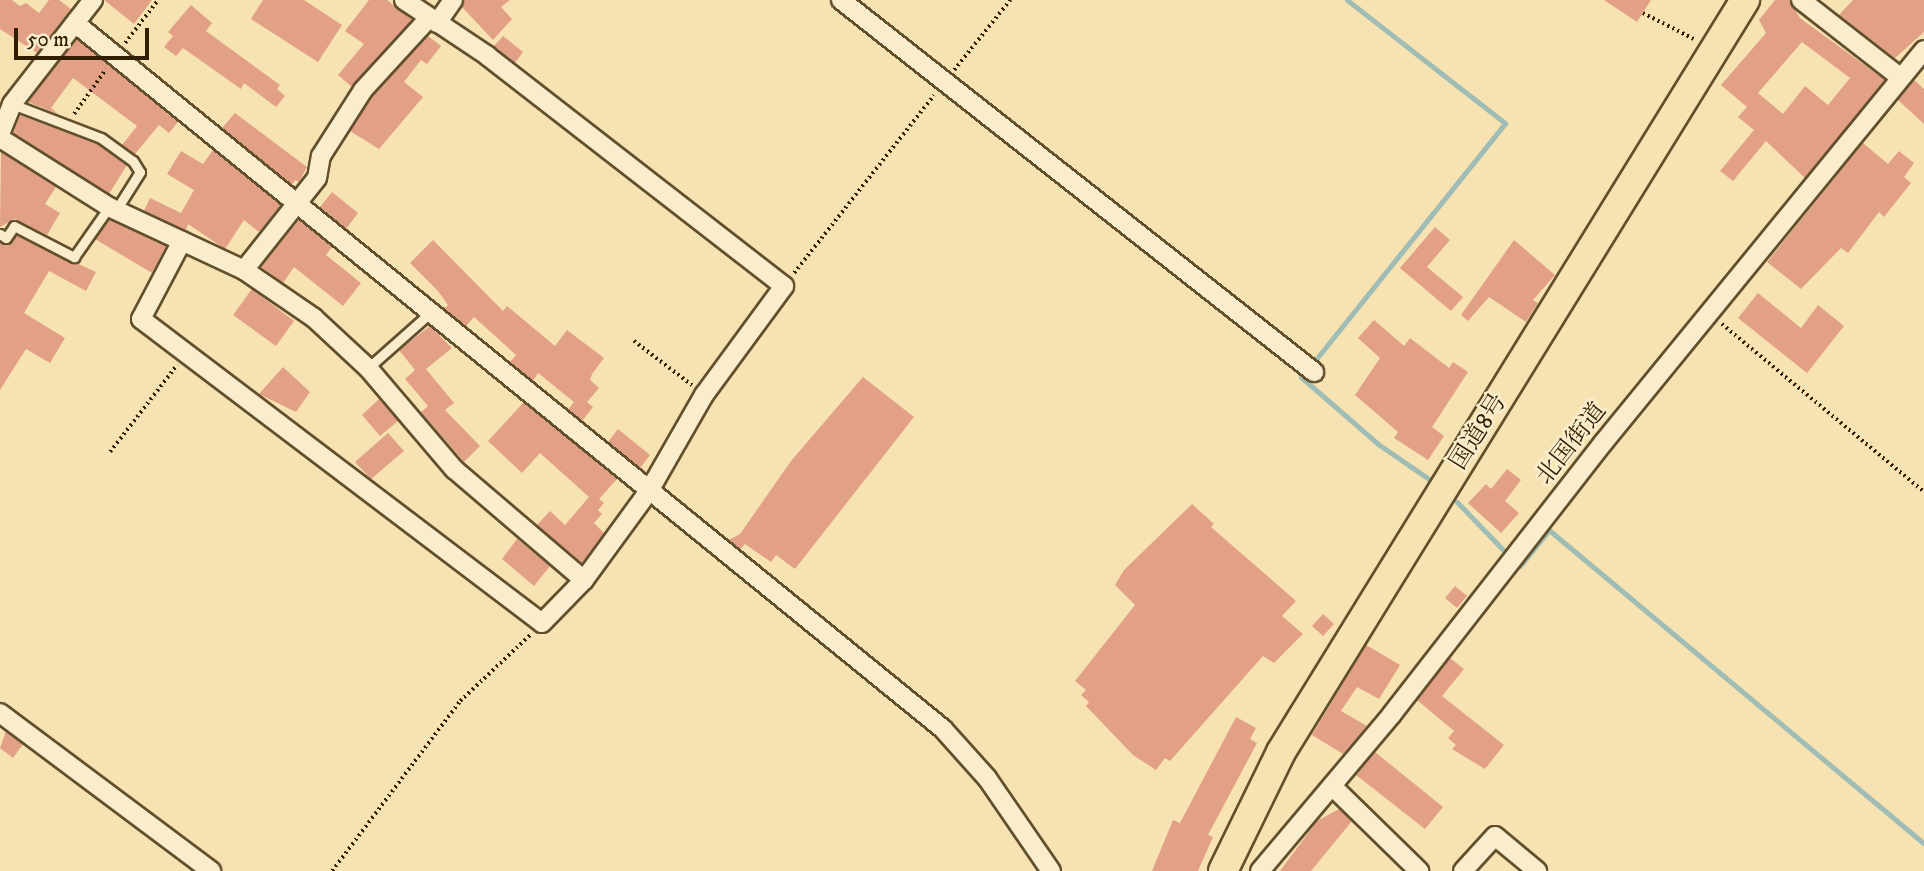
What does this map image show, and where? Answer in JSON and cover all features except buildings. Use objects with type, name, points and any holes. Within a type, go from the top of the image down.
[{"type":"highway","name":"国道8号","points":[[1223,871],[1281,752],[1745,0]]},
{"type":"street","points":[[93,0],[6,101],[0,136],[112,208],[244,270],[314,318],[368,368],[453,469],[584,580]]},
{"type":"street","points":[[182,241],[141,319],[185,355],[542,623],[584,580],[649,491],[704,395],[783,286],[488,56],[404,0]]},
{"type":"street","points":[[244,270],[317,177],[321,156],[340,121],[453,0]]},
{"type":"street","points":[[841,0],[1314,372]]},
{"type":"street","points":[[1801,0],[1900,77]]},
{"type":"street","points":[[75,23],[943,729],[988,778],[1051,871]]},
{"type":"street","name":"北国街道","points":[[1260,871],[1332,786],[1924,50]]},
{"type":"street","points":[[0,713],[211,871]]},
{"type":"street","points":[[1332,786],[1419,871]]},
{"type":"street","points":[[1463,871],[1495,836],[1538,871]]},
{"type":"lane","points":[[0,234],[6,238],[14,226],[74,257],[140,172],[119,148],[6,101]]},
{"type":"lane","points":[[368,368],[430,313]]},
{"type":"path","points":[[66,125],[158,0]]},
{"type":"path","points":[[783,286],[1010,0]]},
{"type":"path","points":[[1643,13],[1701,43]]},
{"type":"path","points":[[1710,313],[1924,492]]},
{"type":"path","points":[[634,341],[704,395]]},
{"type":"path","points":[[110,452],[185,355]]},
{"type":"path","points":[[332,871],[460,701],[542,623]]},
{"type":"waterway","points":[[1317,358],[1505,123],[1347,0]]},
{"type":"waterway","points":[[1301,377],[1378,444],[1429,479]]},
{"type":"waterway","points":[[1457,502],[1508,555]]},
{"type":"waterway","points":[[1520,566],[1549,530],[1924,843]]}]
